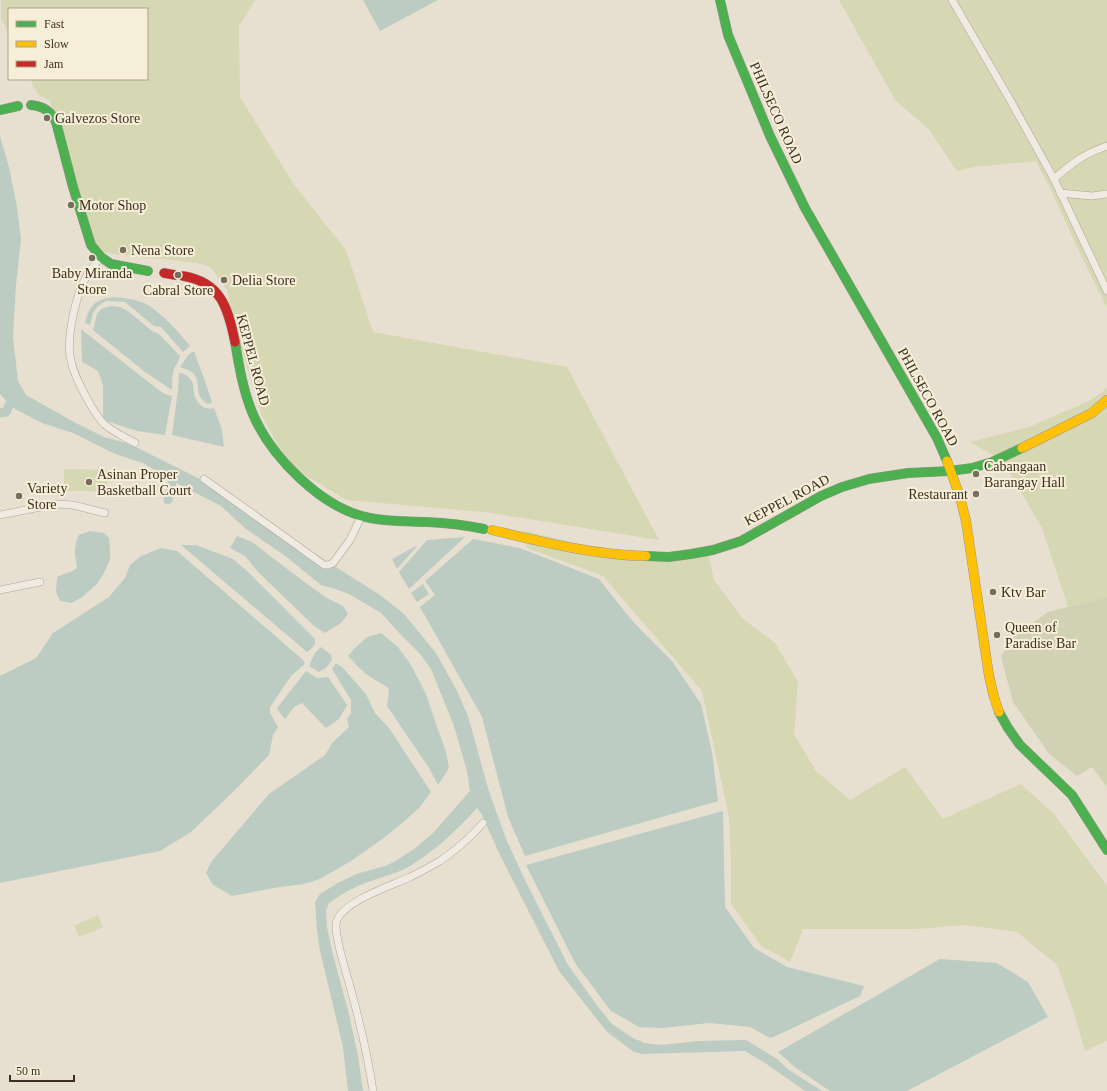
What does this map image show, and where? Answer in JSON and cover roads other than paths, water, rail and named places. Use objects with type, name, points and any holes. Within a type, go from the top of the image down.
[{"type":"street","name":"PHILSECO ROAD","points":[[720,0],[728,35],[770,136],[789,177],[805,208],[937,438],[958,490],[965,520],[990,679],[999,712],[1012,735],[1020,745],[1072,796],[1107,850]]},
{"type":"street","points":[[952,0],[1054,179],[1107,291]]},
{"type":"street","name":"KEPPEL ROAD","points":[[2,109],[24,105],[39,106],[48,109],[54,116],[89,241],[101,257],[114,265],[193,277],[203,282],[217,294],[223,304],[229,321],[248,402],[258,424],[272,446],[292,470],[318,494],[348,512],[361,517],[384,521],[429,522],[456,525],[488,530],[598,553],[640,557],[669,557],[691,554],[724,547],[741,541],[814,500],[842,487],[869,479],[897,474],[950,471],[980,466],[1007,456],[1092,413],[1107,400]]},
{"type":"street","points":[[1054,179],[1068,166],[1083,156],[1107,146]]},
{"type":"street","points":[[1060,193],[1092,196],[1107,194]]},
{"type":"street","points":[[101,257],[86,276],[78,295],[72,323],[70,355],[73,370],[96,415],[106,425],[135,443]]},
{"type":"street","points":[[204,479],[324,565],[332,563],[350,540],[361,517]]},
{"type":"street","points":[[0,515],[56,504],[73,505],[106,512]]},
{"type":"street","points":[[0,590],[40,582]]},
{"type":"street","points":[[372,1091],[370,1069],[362,1033],[338,942],[336,926],[338,918],[346,909],[363,898],[408,878],[442,860],[470,837],[482,822]]},
{"type":"waterway","points":[[0,413],[6,412],[13,397]]},
{"type":"waterway","points":[[168,500],[174,474]]},
{"type":"place","name":"Galvezos Store","points":[[47,118]]},
{"type":"place","name":"Motor Shop","points":[[71,205]]},
{"type":"place","name":"Nena Store","points":[[123,250]]},
{"type":"place","name":"Baby Miranda Store","points":[[92,258]]},
{"type":"place","name":"Cabral Store","points":[[178,275]]},
{"type":"place","name":"Delia Store","points":[[224,280]]},
{"type":"place","name":"Cabangaan Barangay Hall","points":[[976,474]]},
{"type":"place","name":"Asinan Proper Basketball Court","points":[[89,482]]},
{"type":"place","name":"Restaurant","points":[[976,494]]},
{"type":"place","name":"Variety Store","points":[[19,496]]},
{"type":"place","name":"Ktv Bar","points":[[993,592]]},
{"type":"place","name":"Queen of Paradise Bar","points":[[997,635]]}]
